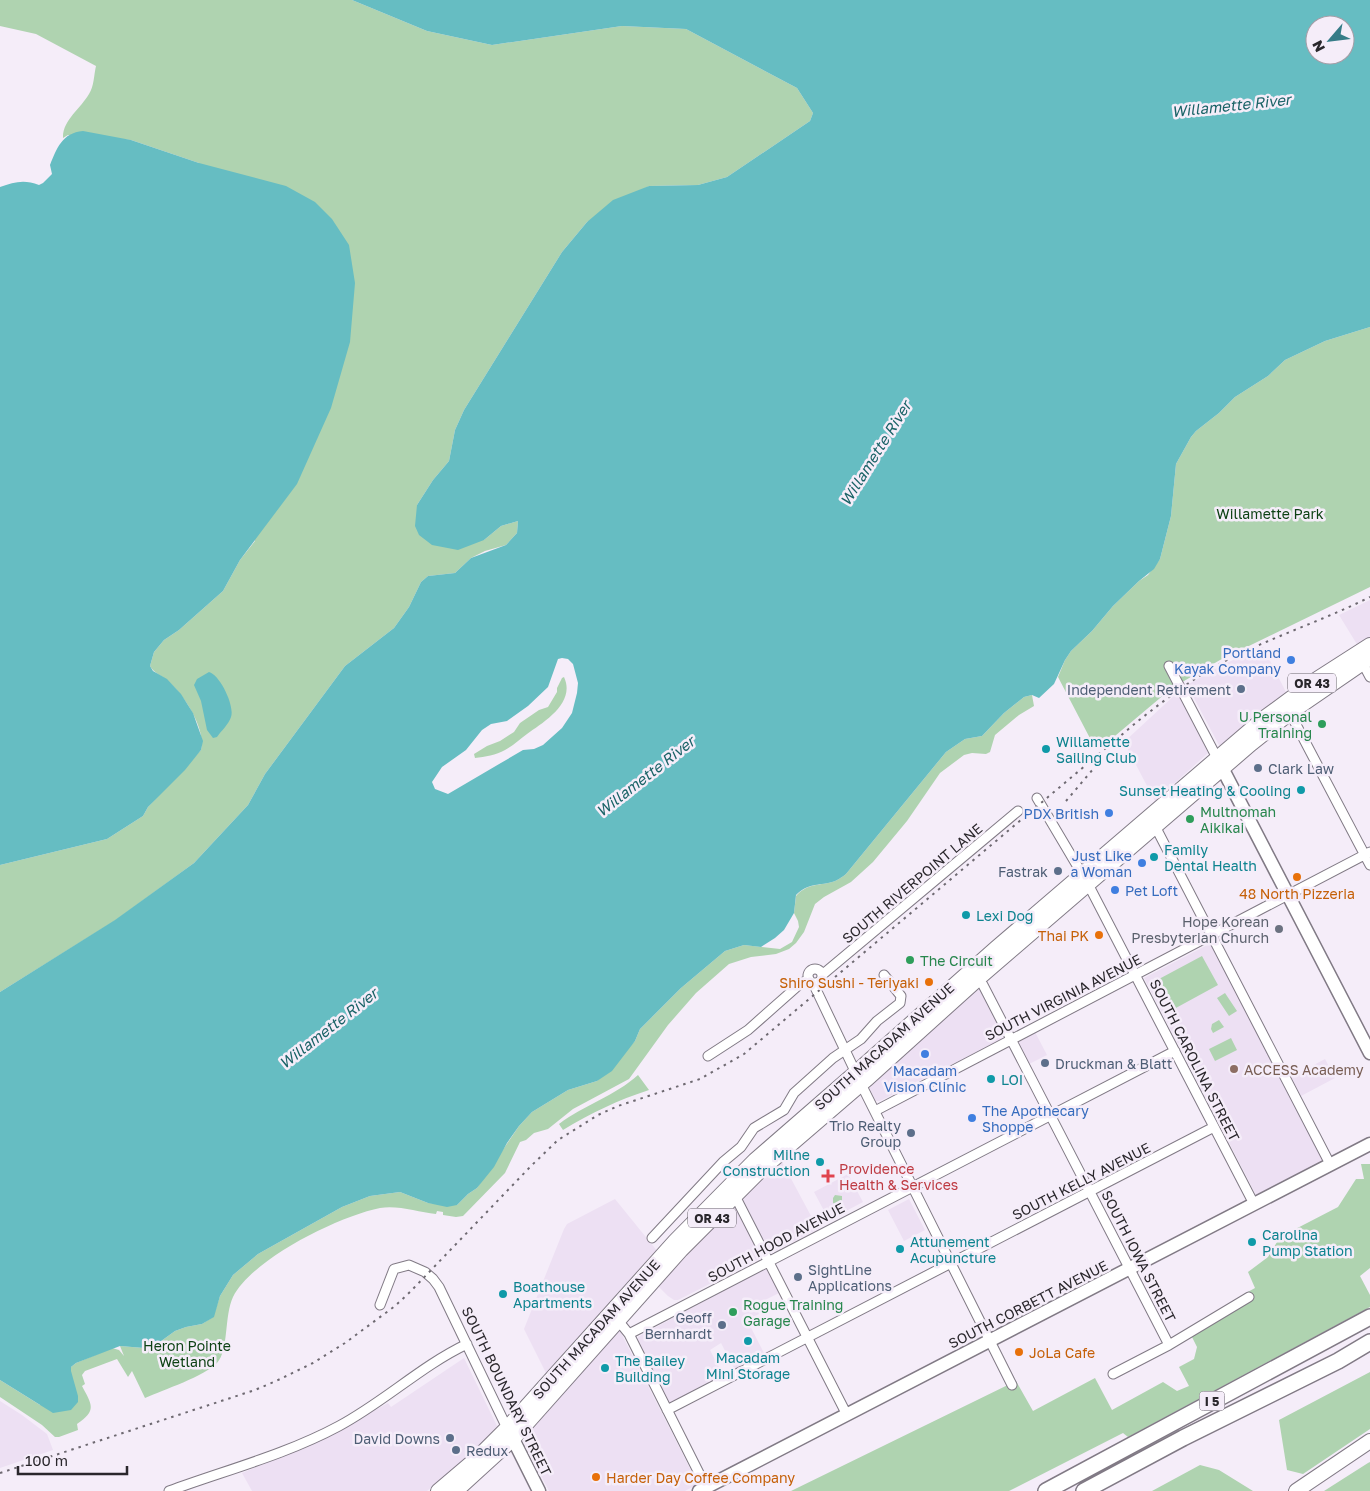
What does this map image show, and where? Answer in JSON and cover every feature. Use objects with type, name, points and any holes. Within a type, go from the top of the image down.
[{"type":"highway","name":"I 5","points":[[1052,1488],[1368,1318]]},
{"type":"highway","name":"I 5","points":[[1084,1491],[1370,1342]]},
{"type":"main road","name":"SOUTH MACADAM AVENUE","points":[[456,1491],[614,1317],[681,1250],[732,1190],[782,1152],[858,1079],[973,975],[1220,763],[1363,658],[1370,644]]},
{"type":"main road","name":"SOUTH MACADAM AVENUE","points":[[1086,879],[1155,826],[1268,714],[1317,679],[1363,658]]},
{"type":"main road","name":"SOUTH MACADAM AVENUE","points":[[438,1491],[481,1454],[510,1433]]},
{"type":"main road","points":[[1296,1491],[1370,1441]]},
{"type":"street","points":[[1363,658],[1370,677]]},
{"type":"street","points":[[1169,666],[1370,1053]]},
{"type":"street","points":[[1290,712],[1367,854],[1370,865]]},
{"type":"street","name":"SOUTH CAROLINA STREET","points":[[1037,798],[1086,879],[1254,1204]]},
{"type":"street","name":"SOUTH RIVERPOINT LANE","points":[[811,981],[808,972],[813,968],[819,970],[822,975],[1018,811]]},
{"type":"street","points":[[1155,826],[1330,1164]]},
{"type":"street","name":"SOUTH VIRGINIA AVENUE","points":[[875,1111],[1367,854]]},
{"type":"street","points":[[652,1238],[723,1162],[741,1147],[754,1128],[784,1110],[794,1094],[833,1058],[861,1039],[901,1001],[900,994],[884,975]]},
{"type":"street","name":"SOUTH IOWA STREET","points":[[973,975],[983,985],[1169,1345]]},
{"type":"street","points":[[708,1056],[748,1030],[800,984],[811,981],[858,1079],[1012,1385]]},
{"type":"street","name":"SOUTH HOOD AVENUE","points":[[629,1334],[1175,1051]]},
{"type":"street","name":"SOUTH KELLY AVENUE","points":[[667,1410],[1214,1127]]},
{"type":"street","name":"SOUTH CORBETT AVENUE","points":[[703,1489],[1370,1144]]},
{"type":"street","points":[[732,1190],[847,1414]]},
{"type":"street","name":"SOUTH BOUNDARY STREET","points":[[380,1305],[394,1269],[409,1264],[425,1272],[433,1279],[448,1304],[539,1491]]},
{"type":"street","points":[[1112,1374],[1169,1345],[1249,1297]]},
{"type":"street","points":[[614,1317],[629,1334],[667,1410],[703,1489]]},
{"type":"street","points":[[169,1491],[267,1458],[328,1432],[382,1400],[441,1357],[467,1344]]},
{"type":"shaded area","points":[[1370,600],[1370,639],[1358,646],[1339,615]]},
{"type":"shaded area","points":[[1263,647],[1287,694],[1220,747],[1187,685],[1224,664]]},
{"type":"shaded area","points":[[1177,693],[1208,753],[1155,801],[1124,742]]},
{"type":"shaded area","name":"ACCESS Academy","points":[[1211,943],[1323,1160],[1256,1195],[1144,978]]},
{"type":"shaded area","points":[[977,986],[981,990],[1003,1033],[1002,1039],[880,1101],[875,1101],[869,1087],[871,1082]]},
{"type":"shaded area","points":[[1035,1032],[1047,1055],[1029,1064],[1019,1042]]},
{"type":"shaded area","points":[[1325,1059],[1335,1078],[1301,1096],[1291,1077]]},
{"type":"shaded area","points":[[780,1158],[818,1229],[678,1300],[668,1296],[655,1283]]},
{"type":"shaded area","points":[[848,1174],[863,1202],[829,1220],[814,1192]]},
{"type":"shaded area","points":[[615,1199],[658,1252],[547,1375],[524,1329],[567,1224]]},
{"type":"shaded area","points":[[909,1199],[925,1230],[904,1241],[888,1210]]},
{"type":"shaded area","points":[[763,1269],[768,1270],[779,1293],[755,1305],[759,1314],[747,1320],[765,1355],[735,1370],[721,1343],[710,1350],[723,1375],[669,1402],[637,1340],[638,1337]]},
{"type":"shaded area","points":[[618,1327],[698,1484],[685,1491],[549,1491],[521,1437]]},
{"type":"shaded area","points":[[464,1358],[497,1426],[475,1451],[427,1491],[252,1491],[242,1473],[313,1444],[388,1403],[391,1407]]},
{"type":"shaded area","points":[[0,1401],[47,1434],[53,1450],[0,1468]]},
{"type":"green space","points":[[0,0],[352,0],[427,31],[492,45],[622,26],[686,29],[797,88],[813,113],[810,121],[727,177],[698,185],[649,186],[587,222],[562,252],[464,410],[455,430],[449,461],[433,480],[417,505],[484,540],[501,526],[518,521],[517,533],[506,545],[485,551],[471,558],[455,573],[428,576],[421,582],[409,607],[394,628],[345,666],[265,774],[248,805],[194,863],[116,920],[0,992],[0,865],[107,839],[143,816],[148,807],[201,750],[200,732],[187,703],[168,681],[150,666],[154,652],[164,640],[179,630],[223,591],[240,560],[255,541],[199,163],[131,140],[68,135],[63,138],[69,120],[91,91],[96,66],[36,34],[0,26]]},
{"type":"green space","name":"Willamette Park","points":[[1370,327],[1370,587],[1220,660],[1172,688],[1103,746],[1093,744],[1058,677],[1071,651],[1092,631],[1113,606],[1148,575],[1160,559],[1171,516],[1176,464],[1191,437],[1235,397],[1268,376],[1285,360],[1325,341]]},
{"type":"green space","points":[[564,677],[567,686],[566,695],[562,703],[549,718],[505,750],[490,756],[475,758],[474,754],[500,741],[514,732],[520,723],[539,710],[548,707]]},
{"type":"green space","name":"Heron Pointe Wetland","points":[[1032,695],[1034,706],[1019,715],[995,735],[990,752],[986,754],[972,753],[964,755],[940,773],[907,821],[873,862],[851,882],[815,904],[804,932],[796,943],[789,949],[776,954],[751,957],[729,964],[696,993],[668,1025],[629,1079],[573,1109],[548,1129],[534,1133],[526,1140],[520,1142],[505,1173],[463,1216],[443,1215],[443,1212],[437,1211],[436,1214],[401,1208],[380,1208],[342,1220],[298,1241],[258,1268],[243,1283],[230,1305],[221,1357],[217,1363],[203,1373],[145,1398],[132,1371],[128,1377],[117,1359],[85,1371],[82,1375],[85,1384],[82,1386],[91,1407],[88,1415],[77,1424],[78,1430],[55,1437],[42,1425],[0,1397],[0,1380],[40,1405],[71,1376],[71,1367],[76,1363],[112,1348],[119,1350],[124,1356],[120,1346],[144,1348],[157,1344],[175,1331],[202,1324],[213,1317],[220,1296],[233,1275],[258,1254],[342,1207],[370,1196],[400,1192],[428,1203],[457,1205],[477,1188],[519,1126],[532,1112],[568,1090],[597,1081],[635,1041],[640,1029],[681,988],[725,951],[744,945],[780,949],[792,942],[799,927],[794,913],[796,896],[809,887],[834,881],[846,874],[946,752],[965,739],[982,736],[1004,713],[1024,697]]},
{"type":"green space","points":[[1202,956],[1218,985],[1174,1009],[1159,979]]},
{"type":"green space","points":[[1225,993],[1237,1011],[1229,1016],[1217,998]]},
{"type":"green space","points":[[1219,1020],[1224,1027],[1213,1033],[1211,1029],[1212,1024]]},
{"type":"green space","points":[[1231,1038],[1237,1050],[1215,1061],[1209,1049]]},
{"type":"green space","points":[[638,1075],[649,1090],[605,1107],[563,1130],[559,1124],[619,1089]]},
{"type":"green space","points":[[1361,1164],[1370,1164],[1370,1268],[1360,1276],[1370,1295],[1370,1307],[1128,1437],[1123,1433],[1009,1491],[791,1491],[1016,1381],[1033,1411],[1095,1378],[1112,1410],[1163,1382],[1177,1391],[1189,1386],[1179,1367],[1194,1359],[1197,1347],[1191,1335],[1228,1315],[1244,1294],[1255,1288],[1248,1272],[1268,1257],[1280,1237],[1338,1207],[1356,1179],[1364,1179]]},
{"type":"green space","points":[[835,1195],[842,1196],[842,1207],[833,1203]]},
{"type":"green space","points":[[1370,1372],[1370,1429],[1303,1474],[1287,1470],[1279,1420]]},
{"type":"green space","points":[[1370,1462],[1370,1491],[1324,1491],[1368,1463]]},
{"type":"green space","points":[[1200,1465],[1219,1470],[1253,1491],[1152,1491]]},
{"type":"water","name":"Willamette River","points":[[352,0],[1370,0],[1370,327],[1325,341],[1285,360],[1268,376],[1235,397],[1219,413],[1196,431],[1176,464],[1171,516],[1160,559],[1154,569],[1113,606],[1092,631],[1071,651],[1054,684],[1039,698],[1032,695],[1024,697],[1004,713],[982,736],[965,739],[946,752],[846,874],[834,881],[805,888],[796,895],[794,913],[784,930],[775,938],[761,947],[744,945],[725,951],[681,988],[640,1029],[635,1041],[612,1071],[597,1081],[568,1090],[532,1112],[507,1143],[494,1167],[477,1188],[457,1205],[447,1207],[428,1203],[400,1192],[370,1196],[342,1207],[258,1254],[233,1275],[220,1296],[214,1317],[202,1324],[175,1331],[157,1344],[144,1348],[120,1346],[76,1363],[71,1367],[71,1371],[78,1402],[71,1410],[53,1413],[0,1380],[0,992],[115,920],[194,863],[248,805],[265,774],[345,666],[394,628],[409,607],[421,582],[428,576],[455,573],[471,558],[506,545],[517,533],[518,521],[501,526],[484,540],[458,550],[432,545],[419,535],[415,526],[417,505],[433,480],[449,461],[455,430],[464,410],[562,252],[587,222],[613,200],[649,186],[698,185],[727,177],[810,121],[813,113],[797,88],[686,29],[622,26],[492,45],[427,31]],"holes":[[[558,659],[568,659],[573,664],[578,683],[572,713],[562,728],[543,745],[534,749],[523,750],[448,794],[435,789],[432,782],[442,767],[466,750],[482,730],[491,724],[507,721],[528,706],[548,687]]]},
{"type":"water","points":[[83,131],[131,140],[199,163],[286,186],[315,202],[332,219],[349,245],[355,283],[350,342],[331,408],[297,484],[240,560],[223,591],[179,630],[164,640],[154,652],[150,666],[153,671],[167,679],[181,694],[193,713],[203,741],[201,750],[185,770],[148,807],[143,816],[107,839],[0,865],[0,187],[19,182],[39,185],[43,183],[52,174],[50,165],[61,142],[76,132]]},
{"type":"water","points":[[209,672],[222,685],[229,699],[232,712],[227,725],[217,737],[213,738],[207,730],[201,701],[194,685],[197,679]]},
{"type":"railway","points":[[0,1473],[255,1390],[313,1363],[345,1343],[395,1306],[410,1292],[558,1140],[598,1115],[618,1106],[700,1079],[744,1054],[1138,721],[1171,696],[1193,680],[1229,659],[1370,597]]},
{"type":"railway","points":[[1066,801],[1100,761]]},
{"type":"place","name":"Portland Kayak Company","points":[[1291,660]]},
{"type":"place","name":"Independent Retirement","points":[[1241,689]]},
{"type":"place","name":"U Personal Training","points":[[1322,724]]},
{"type":"place","name":"Willamette Sailing Club","points":[[1046,749]]},
{"type":"place","name":"Clark Law","points":[[1258,768]]},
{"type":"place","name":"Sunset Heating & Cooling","points":[[1301,790]]},
{"type":"place","name":"PDX British","points":[[1109,813]]},
{"type":"place","name":"Multnomah Aikikai","points":[[1190,819]]},
{"type":"place","name":"Family Dental Health","points":[[1154,857]]},
{"type":"place","name":"Just Like a Woman","points":[[1142,863]]},
{"type":"place","name":"Fastrak","points":[[1058,871]]},
{"type":"place","name":"48 North Pizzeria","points":[[1297,877]]},
{"type":"place","name":"Pet Loft","points":[[1115,890]]},
{"type":"place","name":"Lexi Dog","points":[[966,915]]},
{"type":"place","name":"Hope Korean Presbyterian Church","points":[[1279,929]]},
{"type":"place","name":"Thai PK","points":[[1099,935]]},
{"type":"place","name":"The Circuit","points":[[910,960]]},
{"type":"place","name":"Shiro Sushi - Teriyaki","points":[[929,982]]},
{"type":"place","name":"Macadam Vision Clinic","points":[[925,1054]]},
{"type":"place","name":"Druckman & Blatt","points":[[1045,1063]]},
{"type":"place","name":"ACCESS Academy","points":[[1234,1069]]},
{"type":"place","name":"LOI","points":[[991,1079]]},
{"type":"place","name":"The Apothecary Shoppe","points":[[972,1118]]},
{"type":"place","name":"Trio Realty Group","points":[[911,1133]]},
{"type":"place","name":"Milne Construction","points":[[820,1162]]},
{"type":"place","name":"Providence Health & Services","points":[[828,1176]]},
{"type":"place","name":"Carolina Pump Station","points":[[1252,1242]]},
{"type":"place","name":"Attunement Acupuncture","points":[[900,1249]]},
{"type":"place","name":"SightLine Applications","points":[[798,1277]]},
{"type":"place","name":"Boathouse Apartments","points":[[503,1294]]},
{"type":"place","name":"Rogue Training Garage","points":[[733,1312]]},
{"type":"place","name":"Geoff Bernhardt","points":[[722,1325]]},
{"type":"place","name":"Macadam Mini Storage","points":[[748,1341]]},
{"type":"place","name":"JoLa Cafe","points":[[1019,1352]]},
{"type":"place","name":"The Bailey Building","points":[[605,1368]]},
{"type":"place","name":"David Downs","points":[[450,1438]]},
{"type":"place","name":"Redux","points":[[456,1450]]},
{"type":"place","name":"Harder Day Coffee Company","points":[[596,1477]]}]
